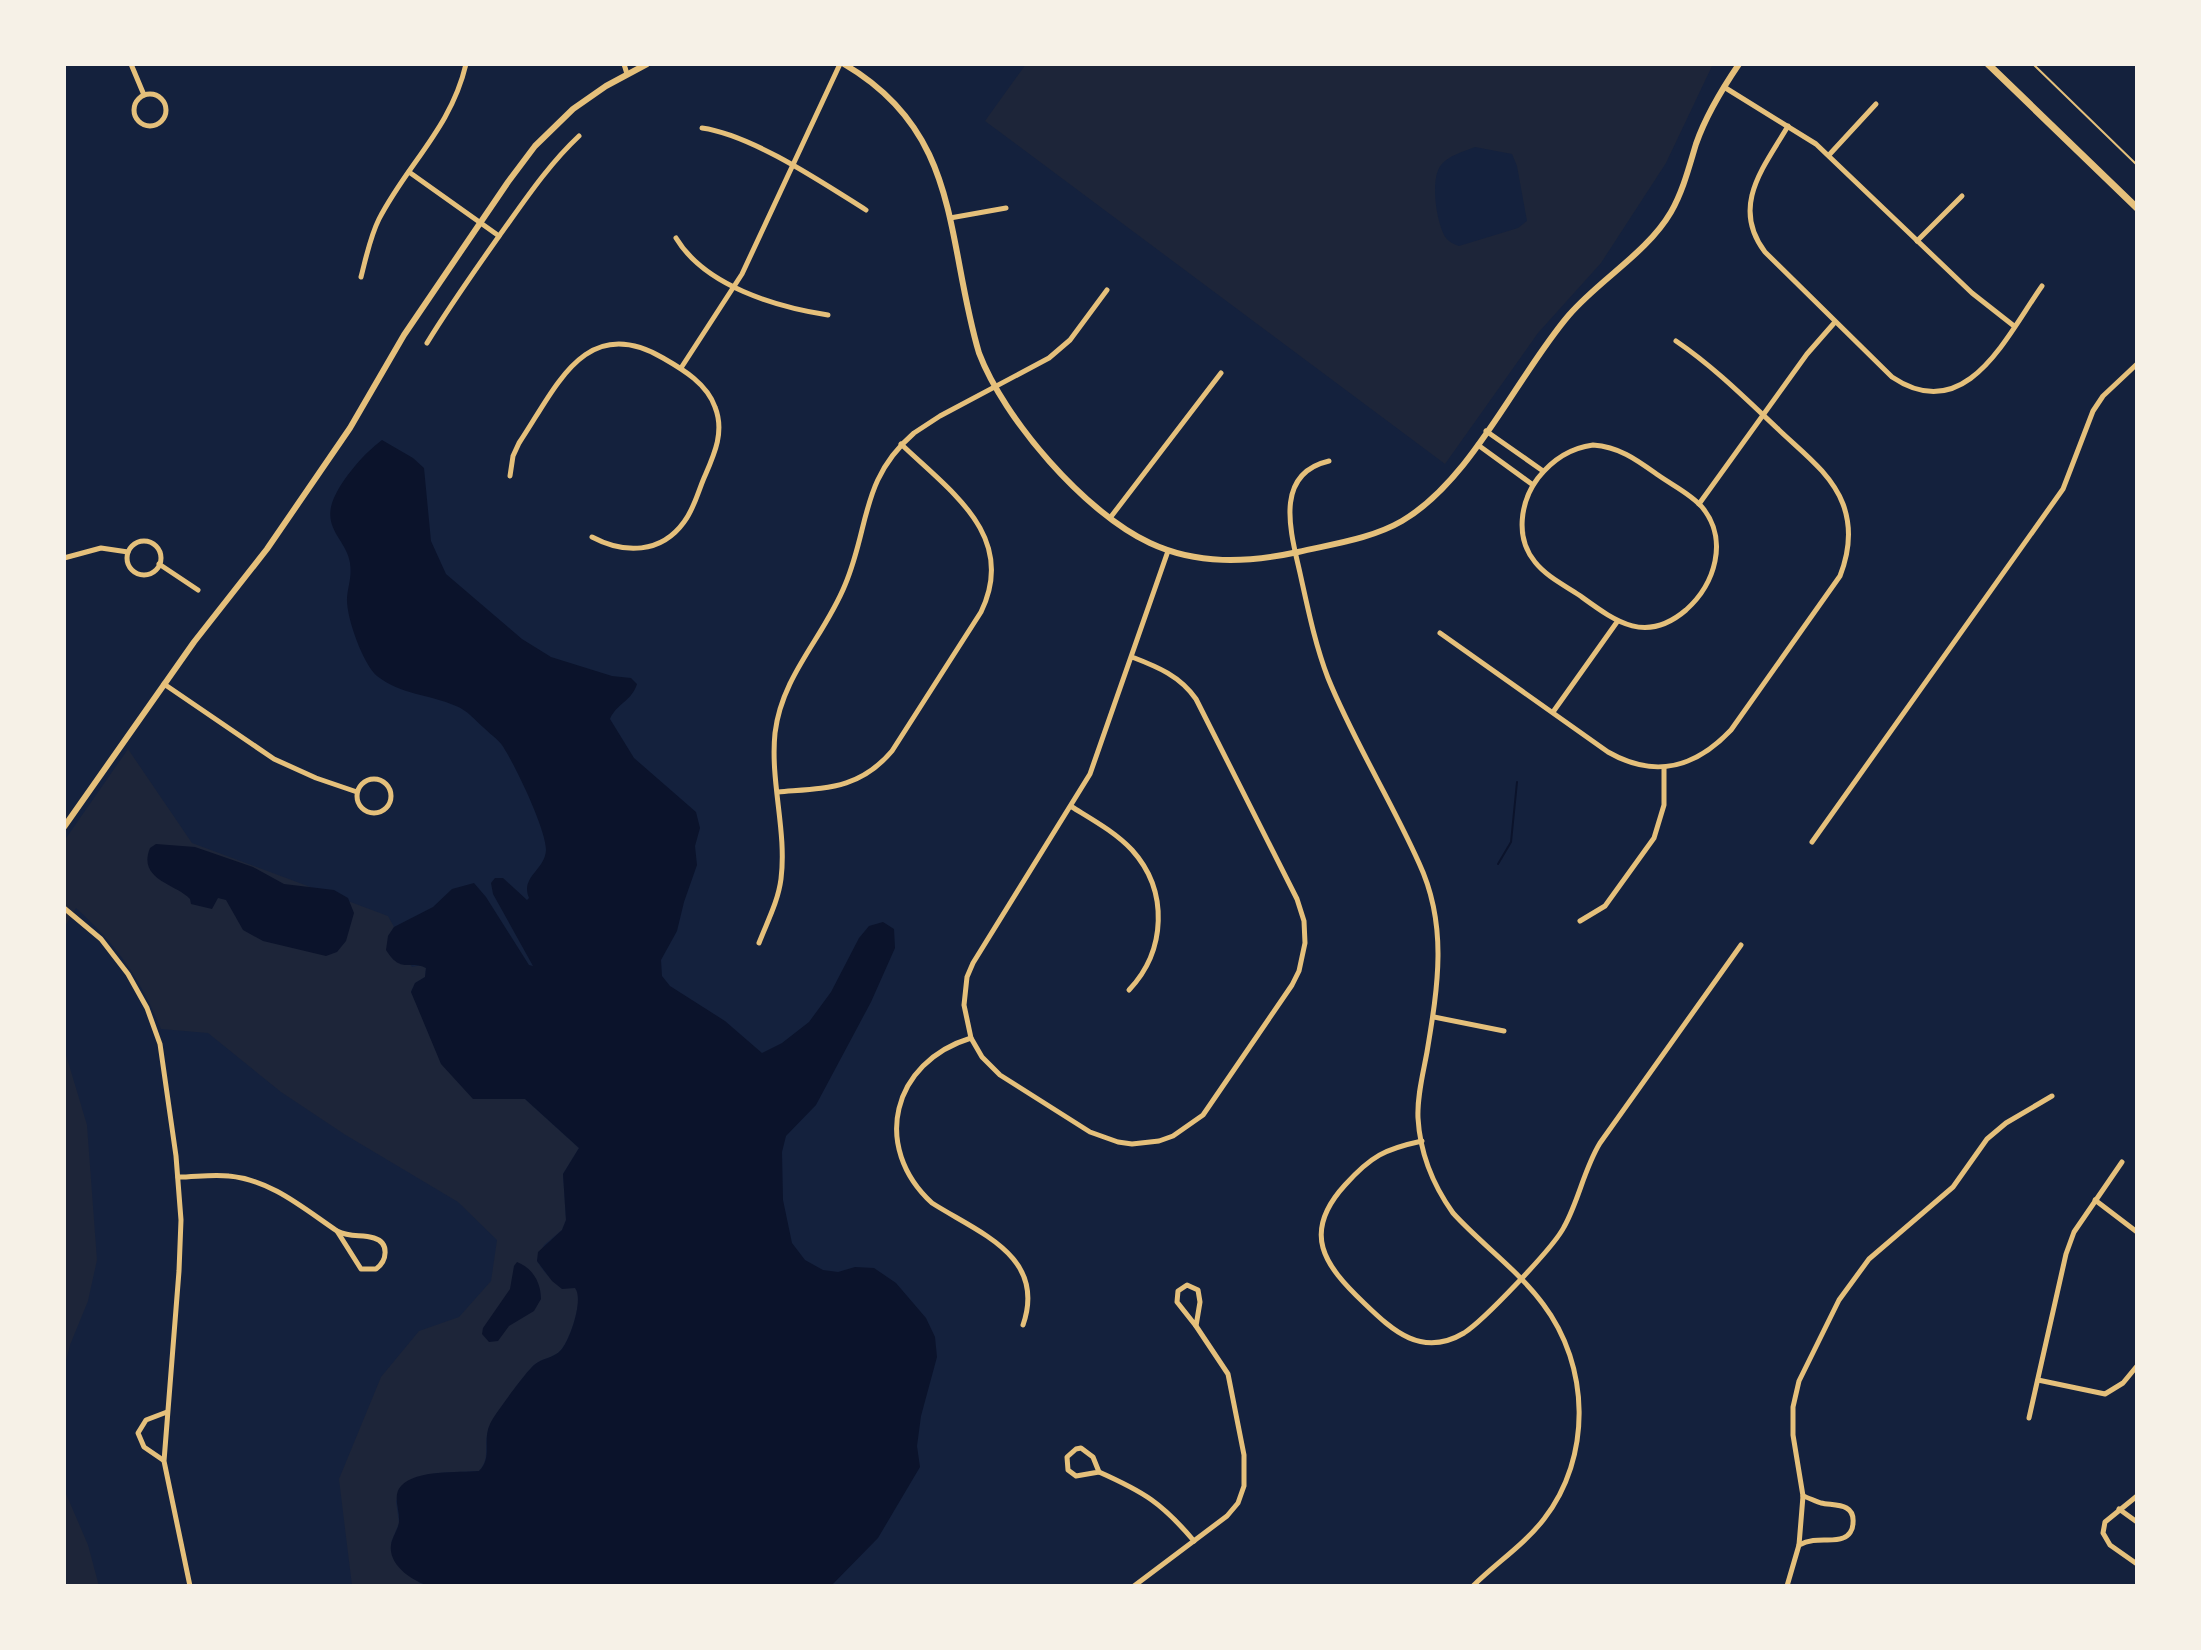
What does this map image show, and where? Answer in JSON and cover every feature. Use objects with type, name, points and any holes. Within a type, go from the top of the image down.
[{"type":"main road","points":[[1988,64],[2137,208]]},
{"type":"street","points":[[131,64],[144,95]]},
{"type":"street","points":[[361,277],[377,222],[454,103],[466,64]]},
{"type":"street","points":[[624,64],[627,74]]},
{"type":"street","points":[[64,827],[164,684],[267,549],[350,428],[404,335],[535,146],[594,93],[647,64]]},
{"type":"street","points":[[681,368],[734,287],[842,64],[861,74],[894,102],[921,137],[940,176],[976,342],[994,388],[1025,432],[1110,519],[1133,535],[1168,551],[1202,559],[1236,561],[1294,553],[1363,536],[1400,522],[1436,495],[1477,444],[1568,316],[1598,284],[1646,243],[1670,214],[1706,120],[1739,64]]},
{"type":"street","points":[[1724,87],[1829,155],[1972,293],[2014,326]]},
{"type":"street","points":[[144,95],[154,95],[165,104],[165,117],[157,125],[143,125],[137,119],[135,107],[144,95]]},
{"type":"street","points":[[1829,155],[1876,104]]},
{"type":"street","points":[[1788,126],[1753,187],[1749,203],[1750,223],[1756,239],[1765,252],[1892,377],[1914,389],[1932,392],[1952,389],[1971,380],[1985,366],[2042,286]]},
{"type":"street","points":[[702,128],[729,135],[792,166],[866,210]]},
{"type":"street","points":[[427,343],[553,162],[579,136]]},
{"type":"street","points":[[409,172],[499,236]]},
{"type":"street","points":[[1917,241],[1962,196]]},
{"type":"street","points":[[950,218],[1006,208]]},
{"type":"street","points":[[676,238],[692,258],[734,287],[776,305],[828,315]]},
{"type":"street","points":[[759,943],[781,879],[782,851],[774,749],[777,721],[785,692],[845,586],[857,553],[873,488],[881,471],[901,444],[940,416],[1060,350],[1107,290]]},
{"type":"street","points":[[1699,504],[1807,354],[1835,322]]},
{"type":"street","points":[[1440,633],[1614,756],[1636,765],[1664,768],[1701,756],[1731,730],[1832,589],[1845,563],[1847,520],[1835,488],[1821,470],[1724,376],[1676,341]]},
{"type":"street","points":[[510,476],[519,443],[572,366],[587,352],[607,344],[627,343],[647,349],[681,368],[710,396],[719,428],[716,450],[689,514],[677,530],[651,547],[627,550],[592,537]]},
{"type":"street","points":[[1812,842],[2063,489],[2085,427],[2099,403],[2137,364]]},
{"type":"street","points":[[1110,519],[1221,373]]},
{"type":"street","points":[[1486,431],[1543,471]]},
{"type":"street","points":[[778,792],[845,785],[865,776],[883,762],[986,603],[993,562],[982,530],[965,507],[901,444]]},
{"type":"street","points":[[1477,444],[1533,485]]},
{"type":"street","points":[[1581,446],[1606,446],[1634,458],[1699,504],[1712,524],[1717,555],[1710,579],[1696,601],[1675,620],[1656,626],[1634,627],[1617,622],[1544,571],[1530,554],[1522,518],[1524,505],[1543,471],[1570,450],[1581,446]]},
{"type":"street","points":[[1329,461],[1311,467],[1295,486],[1289,515],[1294,553],[1329,680],[1419,862],[1434,902],[1440,935],[1439,977],[1419,1100],[1422,1141],[1434,1182],[1453,1213],[1545,1305],[1569,1353],[1578,1394],[1578,1437],[1568,1476],[1551,1510],[1519,1546],[1473,1586]]},
{"type":"street","points":[[136,543],[152,543],[159,551],[159,563],[149,574],[138,573],[130,567],[128,552],[136,543]]},
{"type":"street","points":[[64,558],[101,548],[128,552]]},
{"type":"street","points":[[1132,657],[1177,678],[1192,693],[1206,715],[1297,899],[1305,936],[1299,971],[1203,1115],[1180,1133],[1159,1141],[1125,1143],[1090,1132],[1000,1075],[982,1057],[971,1038],[964,991],[973,963],[1072,807],[1094,765],[1168,551]]},
{"type":"street","points":[[159,563],[198,590]]},
{"type":"street","points":[[1553,712],[1617,622]]},
{"type":"street","points":[[164,684],[274,759],[309,776],[357,792]]},
{"type":"street","points":[[1580,921],[1605,906],[1654,838],[1664,805],[1664,768]]},
{"type":"street","points":[[375,780],[387,785],[392,800],[383,810],[370,812],[360,804],[357,792],[366,782],[375,780]]},
{"type":"street","points":[[1072,807],[1100,824],[1133,851],[1156,892],[1159,920],[1156,941],[1144,973],[1129,990]]},
{"type":"street","points":[[64,908],[84,923],[113,953],[135,984],[159,1043],[181,1220],[164,1461],[190,1586]]},
{"type":"street","points":[[1422,1141],[1378,1154],[1361,1166],[1333,1198],[1321,1234],[1331,1269],[1390,1328],[1407,1338],[1429,1342],[1452,1339],[1473,1327],[1559,1236],[1600,1143],[1741,945]]},
{"type":"street","points":[[1434,1017],[1504,1031]]},
{"type":"street","points":[[971,1038],[941,1050],[913,1075],[898,1109],[897,1141],[906,1170],[923,1195],[1001,1245],[1018,1263],[1028,1293],[1023,1325]]},
{"type":"street","points":[[1787,1586],[1799,1545],[1803,1496],[1793,1435],[1795,1394],[1839,1300],[1869,1259],[1953,1187],[1987,1139],[2006,1123],[2052,1096]]},
{"type":"street","points":[[2029,1418],[2066,1254],[2074,1232],[2122,1162]]},
{"type":"street","points":[[178,1177],[214,1175],[248,1179],[281,1193],[347,1236],[380,1241],[386,1252],[383,1263],[370,1271],[361,1269],[337,1231]]},
{"type":"street","points":[[2095,1200],[2137,1232]]},
{"type":"street","points":[[1134,1586],[1227,1516],[1238,1503],[1244,1486],[1245,1465],[1228,1374],[1177,1302],[1178,1291],[1187,1285],[1198,1290],[1200,1302],[1196,1326]]},
{"type":"street","points":[[2038,1380],[2105,1394],[2123,1383],[2137,1366]]},
{"type":"street","points":[[164,1461],[144,1447],[138,1433],[146,1420],[167,1412]]},
{"type":"street","points":[[1099,1472],[1093,1457],[1081,1448],[1071,1452],[1066,1461],[1068,1470],[1076,1476],[1099,1472],[1137,1489],[1156,1501],[1194,1541]]},
{"type":"street","points":[[1799,1545],[1821,1538],[1841,1539],[1853,1525],[1847,1508],[1803,1496]]},
{"type":"street","points":[[2137,1496],[2110,1516],[2103,1527],[2110,1545],[2137,1564]]},
{"type":"street","points":[[2119,1509],[2137,1522]]},
{"type":"path","points":[[2033,64],[2137,165]]},
{"type":"shaded area","points":[[1026,64],[1713,64],[1666,163],[1601,263],[1538,333],[1445,464],[985,121]],"holes":[[[1475,147],[1512,154],[1527,221],[1518,228],[1459,246],[1450,242],[1441,228],[1435,199],[1441,165],[1452,156]]]},
{"type":"shaded area","points":[[382,440],[424,468],[431,541],[446,574],[522,639],[551,657],[612,676],[631,678],[637,684],[632,695],[610,719],[634,758],[696,812],[700,828],[695,846],[697,865],[677,931],[661,960],[662,976],[670,986],[725,1021],[762,1053],[782,1043],[809,1022],[831,992],[859,938],[869,926],[883,922],[894,929],[895,948],[871,1002],[816,1105],[786,1136],[782,1152],[783,1200],[792,1243],[805,1260],[823,1270],[838,1272],[855,1267],[874,1268],[896,1283],[926,1318],[935,1337],[937,1357],[921,1416],[917,1446],[920,1467],[878,1538],[831,1586],[430,1586],[409,1577],[393,1559],[391,1545],[399,1522],[397,1498],[401,1486],[427,1474],[479,1471],[486,1460],[488,1430],[497,1412],[530,1369],[558,1353],[565,1345],[575,1319],[577,1293],[575,1288],[562,1289],[552,1281],[537,1261],[538,1252],[562,1230],[566,1220],[563,1174],[579,1148],[525,1099],[473,1099],[441,1064],[411,992],[415,983],[425,977],[426,968],[396,962],[386,950],[388,936],[394,927],[433,907],[452,889],[474,883],[529,965],[533,966],[493,894],[491,883],[495,878],[503,878],[527,900],[528,884],[542,863],[546,850],[530,800],[501,744],[460,708],[405,691],[377,676],[356,640],[347,606],[350,563],[331,523],[331,507],[352,470]]},
{"type":"shaded area","points":[[128,749],[192,843],[388,916],[394,927],[388,936],[412,967],[422,965],[426,968],[425,977],[415,983],[411,992],[424,1020],[509,1098],[525,1099],[579,1148],[563,1174],[566,1220],[562,1230],[544,1245],[537,1261],[553,1280],[576,1288],[578,1293],[575,1319],[565,1345],[558,1353],[534,1365],[502,1407],[488,1431],[486,1457],[479,1471],[437,1473],[414,1479],[396,1501],[399,1523],[391,1543],[419,1583],[430,1586],[352,1586],[339,1479],[381,1377],[419,1331],[459,1317],[491,1281],[497,1240],[458,1202],[344,1134],[281,1092],[208,1033],[161,1029],[126,963],[91,922],[76,908],[64,928],[64,841]]},
{"type":"shaded area","points":[[156,844],[195,847],[253,867],[284,884],[334,890],[348,898],[354,913],[346,941],[337,952],[326,956],[263,941],[243,930],[226,900],[218,898],[212,909],[191,904],[184,894],[153,874],[147,859],[150,848]]},
{"type":"shaded area","points":[[64,1048],[87,1125],[97,1260],[88,1301],[64,1369]]},
{"type":"shaded area","points":[[517,1262],[528,1268],[535,1277],[541,1299],[534,1311],[509,1326],[498,1341],[489,1342],[482,1334],[483,1328],[510,1289]]},
{"type":"shaded area","points":[[64,1489],[88,1545],[99,1586],[64,1586]]},
{"type":"waterway","points":[[1498,864],[1511,842],[1517,782]]}]
